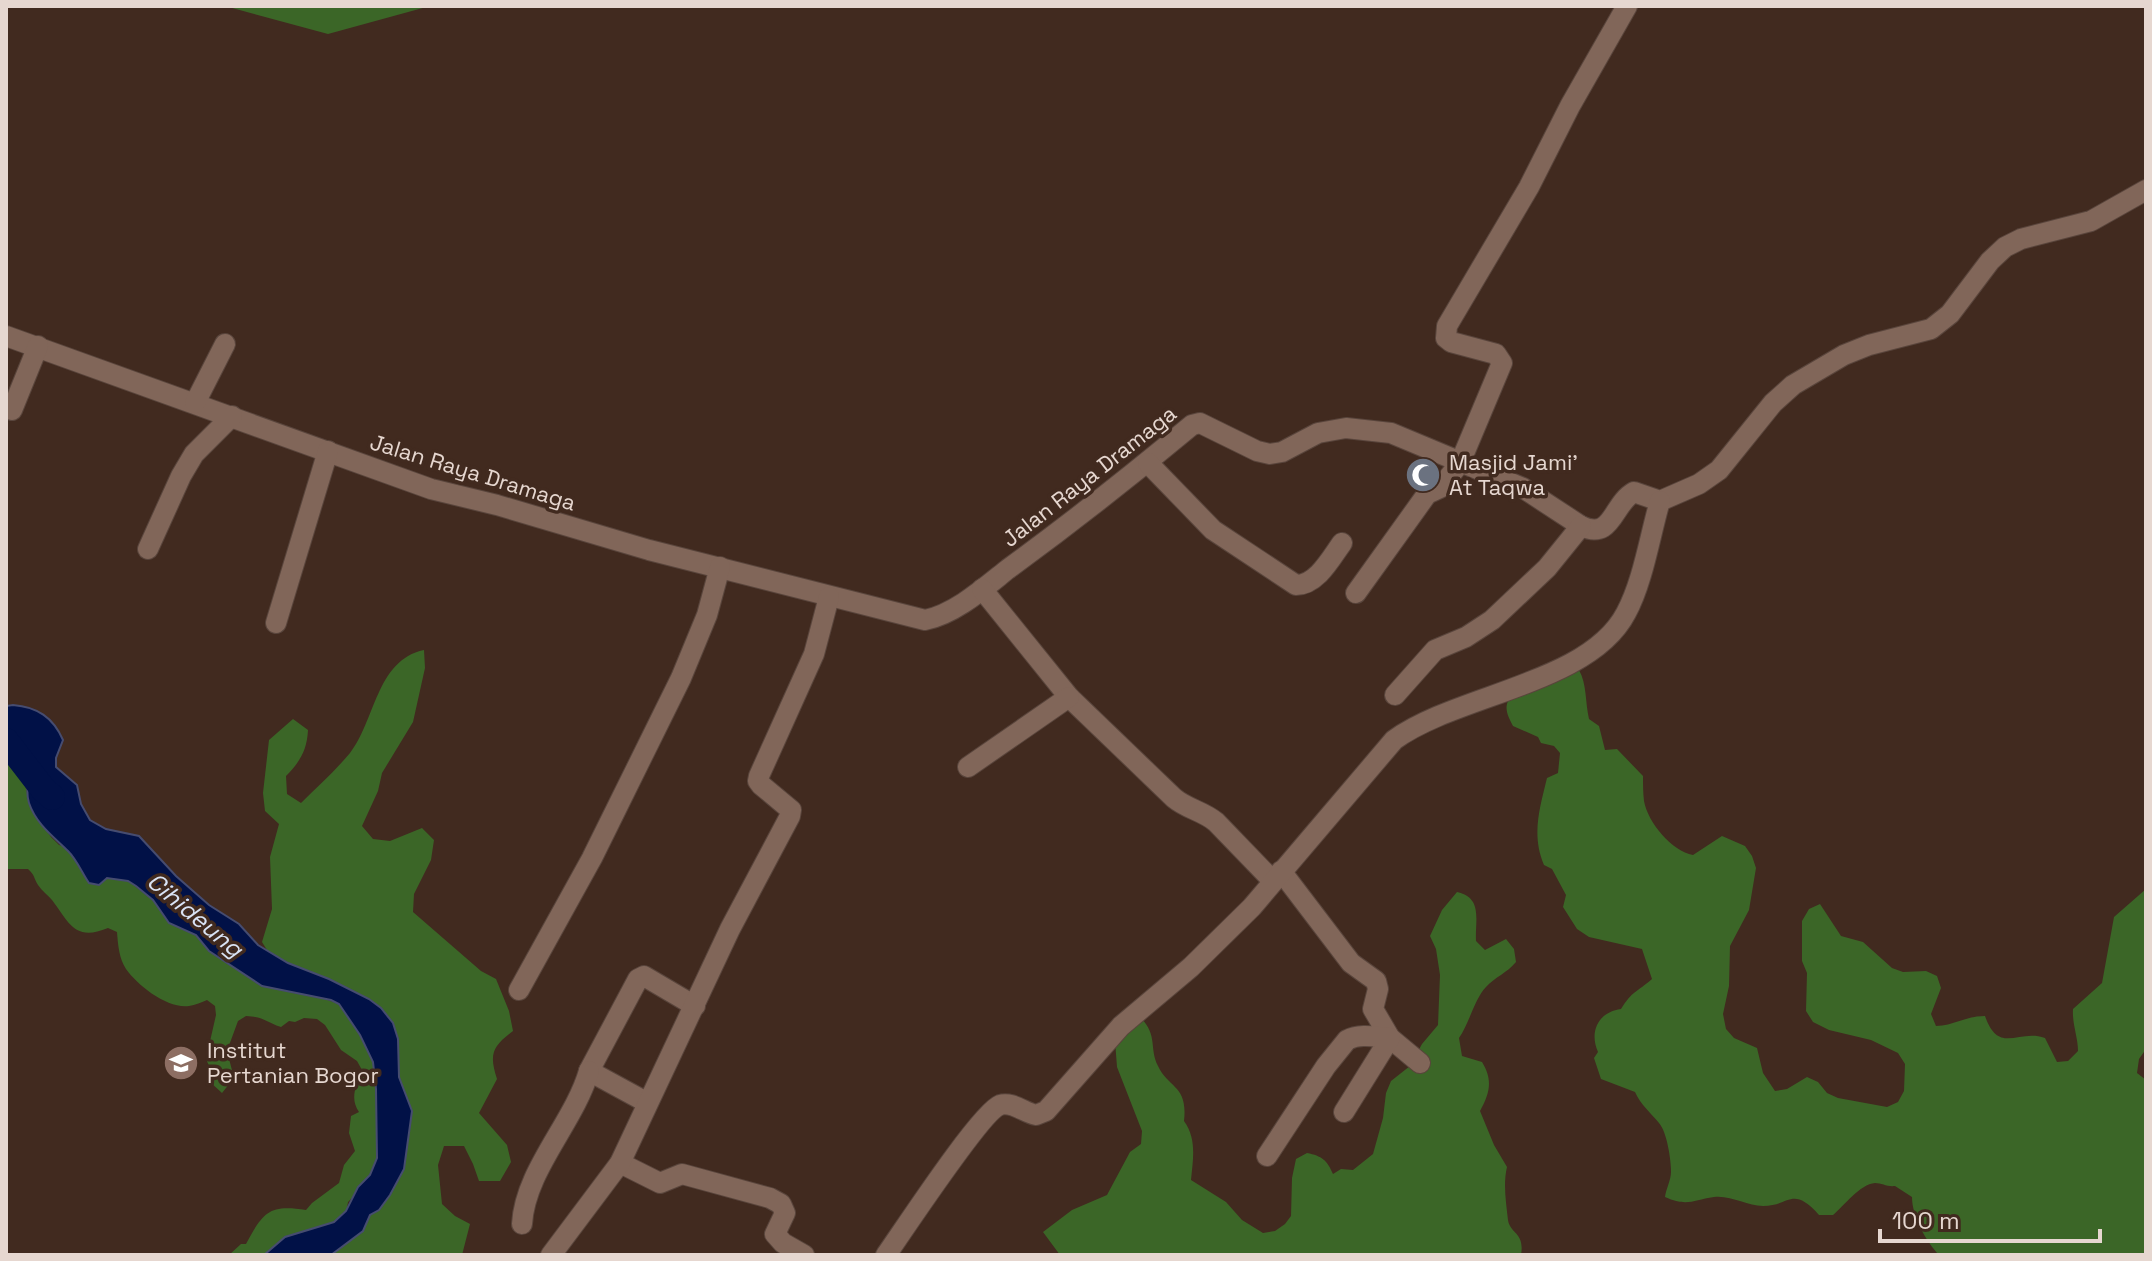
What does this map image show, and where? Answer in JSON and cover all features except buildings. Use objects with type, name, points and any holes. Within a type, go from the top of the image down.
[{"type":"street","points":[[1356,593],[1427,494],[1440,488],[1460,463],[1502,363],[1496,354],[1451,342],[1446,338],[1447,326],[1529,187],[1627,6]]},
{"type":"street","points":[[1395,695],[1435,650],[1466,637],[1492,620],[1547,568],[1581,526],[1591,531],[1599,530],[1634,492],[1660,501],[1688,489],[1719,470],[1773,403],[1811,373],[1869,345],[1931,329],[1950,314],[1990,261],[2005,247],[2021,239],[2091,221],[2146,190]]},
{"type":"street","name":"Jalan Raya Dramaga","points":[[6,336],[431,489],[649,550],[925,620],[944,614],[982,589],[1148,463],[1192,425],[1200,423],[1257,451],[1270,454],[1282,452],[1318,433],[1346,428],[1391,433],[1523,488],[1581,526]]},
{"type":"street","points":[[195,403],[225,344]]},
{"type":"street","points":[[12,410],[38,346]]},
{"type":"street","points":[[148,549],[194,454],[232,416]]},
{"type":"street","points":[[276,623],[328,451]]},
{"type":"street","points":[[1148,463],[1213,530],[1296,585],[1313,580],[1342,543]]},
{"type":"street","points":[[886,1255],[990,1113],[999,1105],[1008,1104],[1036,1115],[1046,1111],[1121,1026],[1223,937],[1394,740],[1423,722],[1568,665],[1592,651],[1611,633],[1627,612],[1660,501]]},
{"type":"street","points":[[519,990],[592,858],[681,678],[707,615],[720,567]]},
{"type":"street","points":[[982,589],[1069,697],[1174,798],[1185,807],[1206,814],[1277,876],[1351,963],[1376,981],[1378,989],[1373,1009],[1390,1038],[1420,1063]]},
{"type":"street","points":[[551,1255],[620,1163],[646,1102],[730,929],[790,816],[788,805],[758,781],[814,654],[829,597]]},
{"type":"street","points":[[968,767],[1069,697]]},
{"type":"street","points":[[522,1224],[523,1212],[541,1164],[575,1109],[589,1071],[638,979],[644,976],[695,1006]]},
{"type":"street","points":[[1267,1156],[1326,1066],[1347,1040],[1370,1036],[1390,1038]]},
{"type":"street","points":[[1344,1112],[1390,1038]]},
{"type":"street","points":[[589,1071],[646,1102]]},
{"type":"street","points":[[620,1163],[660,1183],[682,1174],[770,1198],[781,1204],[785,1213],[775,1234],[783,1243],[804,1255]]},
{"type":"green space","points":[[225,6],[430,6],[328,34]]},
{"type":"green space","points":[[424,650],[425,668],[413,722],[382,773],[378,791],[362,826],[373,839],[390,841],[422,828],[434,840],[431,860],[414,894],[413,912],[481,971],[496,979],[509,1011],[513,1031],[494,1052],[497,1079],[479,1113],[507,1145],[511,1162],[500,1181],[479,1181],[464,1146],[444,1146],[438,1165],[442,1204],[470,1224],[462,1255],[312,1255],[359,1228],[399,1077],[393,1023],[272,958],[262,942],[272,909],[270,857],[279,824],[265,811],[263,793],[269,740],[293,719],[308,730],[302,755],[286,776],[287,794],[301,803],[350,753],[378,694],[396,666],[408,656]]},
{"type":"green space","points":[[1579,670],[1585,687],[1589,719],[1599,726],[1605,750],[1617,749],[1643,776],[1646,809],[1662,835],[1677,848],[1693,855],[1722,836],[1745,846],[1752,856],[1756,868],[1749,910],[1730,946],[1729,986],[1723,1014],[1726,1029],[1734,1038],[1757,1048],[1763,1073],[1775,1091],[1787,1089],[1807,1077],[1838,1098],[1887,1107],[1898,1102],[1904,1091],[1905,1064],[1898,1053],[1871,1040],[1829,1030],[1813,1022],[1806,1011],[1807,973],[1802,961],[1802,921],[1809,909],[1820,904],[1841,936],[1863,942],[1892,968],[1903,972],[1926,971],[1937,976],[1941,988],[1931,1014],[1936,1026],[1985,1016],[1991,1028],[2003,1038],[2045,1038],[2057,1062],[2068,1061],[2078,1051],[2073,1009],[2102,983],[2114,917],[2146,889],[2146,1049],[2139,1059],[2137,1073],[2146,1080],[2146,1255],[1939,1255],[1929,1243],[1914,1213],[1912,1197],[1895,1186],[1878,1183],[1864,1187],[1833,1215],[1819,1215],[1797,1199],[1763,1206],[1720,1197],[1685,1202],[1665,1197],[1671,1167],[1662,1127],[1635,1092],[1601,1079],[1594,1058],[1598,1052],[1595,1030],[1601,1019],[1621,1009],[1632,995],[1652,979],[1642,949],[1589,937],[1577,929],[1563,907],[1566,895],[1552,869],[1544,865],[1537,832],[1547,778],[1558,773],[1560,753],[1554,746],[1541,743],[1538,737],[1513,726],[1507,711],[1508,701],[1520,691]]},
{"type":"green space","points":[[6,754],[22,768],[29,804],[59,845],[75,849],[133,878],[136,887],[153,900],[169,923],[196,935],[202,943],[292,993],[311,994],[346,1004],[379,1071],[381,1169],[348,1202],[345,1220],[268,1255],[229,1255],[241,1244],[246,1244],[268,1213],[283,1208],[306,1210],[339,1183],[344,1165],[355,1151],[349,1133],[351,1116],[359,1112],[354,1096],[362,1070],[357,1061],[341,1050],[325,1025],[317,1019],[289,1021],[281,1027],[246,1016],[238,1021],[227,1051],[234,1078],[222,1093],[210,1080],[206,1059],[216,1015],[215,1006],[207,1000],[181,1006],[154,995],[126,969],[120,956],[117,932],[108,928],[87,933],[74,928],[28,869],[6,869]]},
{"type":"green space","points":[[1457,892],[1474,904],[1476,941],[1485,950],[1506,939],[1514,949],[1516,962],[1482,992],[1459,1038],[1462,1056],[1482,1062],[1488,1075],[1488,1092],[1480,1111],[1507,1167],[1508,1220],[1521,1242],[1521,1255],[1060,1255],[1043,1232],[1072,1210],[1107,1195],[1130,1152],[1141,1144],[1142,1131],[1117,1067],[1115,1041],[1141,1018],[1150,1031],[1158,1066],[1183,1100],[1184,1121],[1192,1142],[1191,1180],[1226,1202],[1242,1220],[1263,1233],[1275,1231],[1291,1216],[1296,1159],[1307,1153],[1317,1156],[1326,1162],[1333,1174],[1341,1169],[1353,1170],[1373,1154],[1391,1081],[1410,1066],[1422,1044],[1438,1025],[1440,975],[1436,949],[1430,936],[1442,910]]},
{"type":"water","points":[[6,706],[30,708],[43,715],[59,732],[63,740],[56,767],[77,785],[81,804],[90,820],[106,829],[139,836],[176,876],[209,905],[239,924],[258,945],[288,963],[369,999],[393,1023],[398,1039],[399,1077],[412,1111],[404,1169],[379,1210],[370,1215],[363,1231],[331,1255],[264,1255],[285,1237],[334,1222],[346,1211],[358,1187],[370,1175],[377,1158],[376,1089],[373,1062],[360,1035],[339,1004],[262,986],[209,951],[196,935],[169,923],[153,900],[128,881],[107,878],[99,885],[89,883],[71,855],[32,811],[27,792],[28,760],[6,754]]},
{"type":"waterway","name":"Cihideung","points":[[6,741],[52,797]]},
{"type":"place","name":"Masjid Jami' At Taqwa","points":[[1423,475]]},
{"type":"place","name":"Institut Pertanian Bogor","points":[[181,1063]]}]
